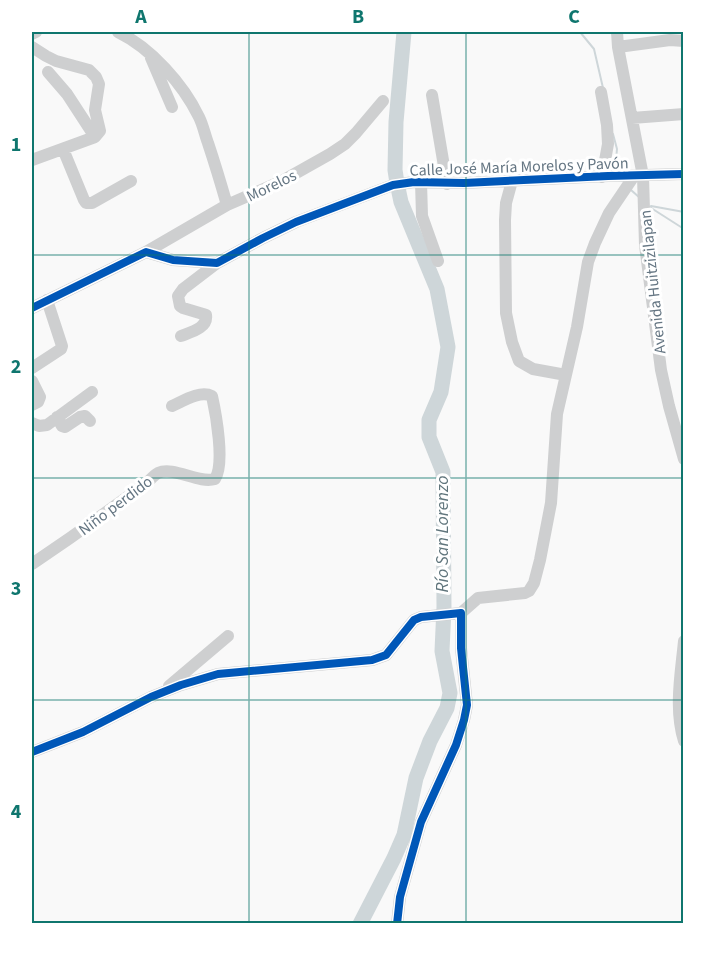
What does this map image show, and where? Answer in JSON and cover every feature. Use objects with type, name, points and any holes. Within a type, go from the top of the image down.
[{"type":"street","points":[[118,32],[128,36],[169,72],[189,100],[199,118],[227,205]]},
{"type":"street","name":"Avenida Huitzizilapan","points":[[617,32],[632,118],[623,177],[644,194],[645,244],[662,370],[669,406],[684,459]]},
{"type":"street","points":[[618,47],[670,40],[684,41]]},
{"type":"street","points":[[32,47],[56,61],[89,70],[96,77],[99,84],[95,110],[98,134]]},
{"type":"street","points":[[148,52],[172,107]]},
{"type":"street","points":[[48,72],[98,134]]},
{"type":"street","points":[[32,752],[83,732],[181,685],[218,674],[372,660],[386,655],[414,620],[421,616],[452,614],[478,598],[529,591],[534,583],[540,560],[551,503],[557,414],[577,327],[588,262],[609,213],[622,193],[623,177],[608,144],[607,125],[600,92]]},
{"type":"street","points":[[432,95],[447,184]]},
{"type":"street","name":"Morelos","points":[[146,252],[227,205],[282,182],[330,154],[356,133],[383,101]]},
{"type":"street","points":[[632,118],[684,114]]},
{"type":"street","points":[[32,160],[98,134]]},
{"type":"street","points":[[63,149],[86,203],[92,204],[131,181]]},
{"type":"street","points":[[623,177],[684,174]]},
{"type":"street","name":"Calle José María Morelos y Pavón","points":[[181,336],[202,326],[207,319],[206,315],[183,308],[178,301],[178,296],[183,289],[217,263],[296,222],[393,185],[417,182],[447,184],[623,177]]},
{"type":"street","points":[[512,181],[506,203],[505,220],[506,313],[512,342],[519,361],[533,369],[566,375]]},
{"type":"street","points":[[417,182],[422,216],[438,261]]},
{"type":"street","points":[[32,308],[146,252],[172,260],[217,263]]},
{"type":"street","points":[[32,368],[61,349],[62,346],[47,300]]},
{"type":"street","points":[[32,381],[40,397],[38,402],[32,405]]},
{"type":"street","points":[[32,423],[39,426],[47,424],[92,392]]},
{"type":"street","name":"Niño perdido","points":[[32,564],[157,474],[164,472],[212,481],[215,479],[219,472],[217,425],[212,396],[206,393],[200,394],[172,406]]},
{"type":"street","points":[[57,417],[62,426],[66,427],[80,417],[85,416],[90,421]]},
{"type":"street","points":[[397,924],[400,897],[421,822],[456,745],[467,705],[461,648],[452,614]]},
{"type":"street","points":[[161,693],[228,636]]},
{"type":"street","points":[[684,641],[678,700],[684,741]]},
{"type":"waterway","name":"Río San Lorenzo","points":[[360,924],[404,835],[416,778],[430,741],[447,708],[450,693],[442,651],[443,472],[429,437],[429,420],[441,392],[448,347],[437,289],[401,202],[395,170],[396,122],[404,32]]},
{"type":"waterway","points":[[580,32],[594,49],[603,88]]},
{"type":"waterway","points":[[613,134],[617,149],[615,170]]},
{"type":"waterway","points":[[631,190],[640,198]]},
{"type":"waterway","points":[[648,206],[684,229]]},
{"type":"waterway","points":[[651,206],[684,212]]},
{"type":"cycle path","points":[[32,308],[146,252],[173,260],[217,263],[296,222],[393,185],[414,182],[464,183],[684,174]]},
{"type":"cycle path","points":[[32,752],[83,732],[151,697],[181,685],[218,674],[372,660],[386,655],[414,620],[421,617],[461,613],[461,648],[467,705],[464,720],[456,745],[421,822],[400,897],[397,924]]}]
